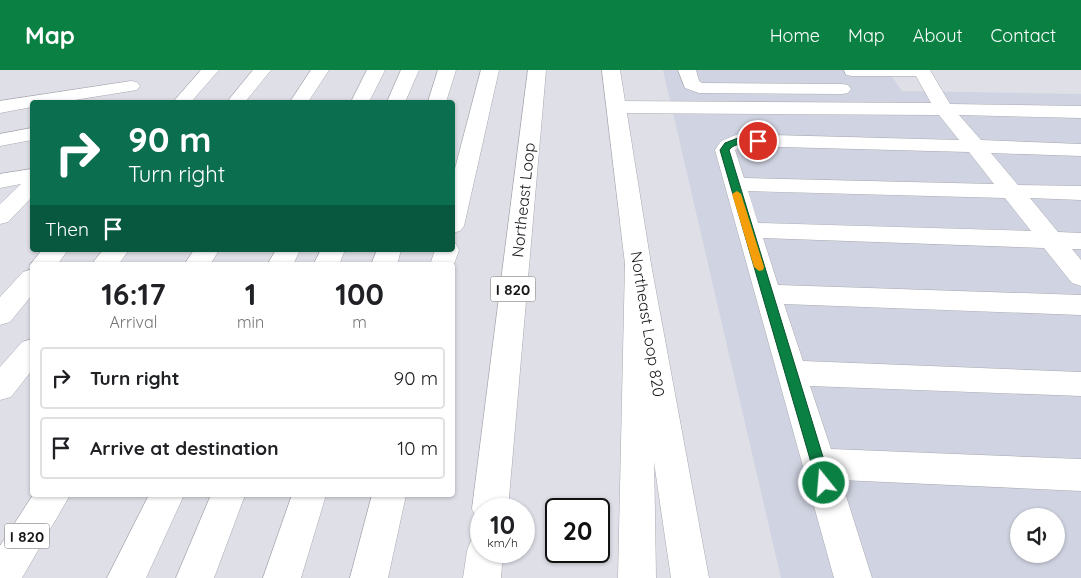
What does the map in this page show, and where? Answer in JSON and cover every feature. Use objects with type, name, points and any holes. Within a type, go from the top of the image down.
[{"type":"main road","points":[[184,100],[210,70]]},
{"type":"main road","points":[[238,100],[262,70]]},
{"type":"main road","points":[[300,100],[320,70]]},
{"type":"main road","points":[[361,100],[376,70]]},
{"type":"main road","points":[[397,100],[410,70]]},
{"type":"main road","points":[[438,100],[448,70]]},
{"type":"main road","points":[[455,214],[490,70]]},
{"type":"main road","name":"Northeast Loop","points":[[491,498],[536,70]]},
{"type":"main road","name":"Northeast Loop 820","points":[[611,70],[638,264],[690,578]]},
{"type":"main road","points":[[687,70],[691,84],[699,88],[944,109],[1081,112]]},
{"type":"main road","points":[[876,144],[850,102],[852,84],[856,78],[852,70],[922,71],[944,109],[1081,277]]},
{"type":"main road","points":[[37,100],[136,81],[117,100]]},
{"type":"main road","points":[[0,107],[30,101]]},
{"type":"main road","points":[[616,107],[850,102]]},
{"type":"main road","points":[[0,140],[30,134]]},
{"type":"main road","points":[[853,578],[724,150],[728,145],[738,140],[1081,150]]},
{"type":"main road","points":[[0,181],[30,175]]},
{"type":"main road","points":[[734,184],[1081,193]]},
{"type":"main road","points":[[0,217],[30,187]]},
{"type":"main road","points":[[748,230],[1081,242]]},
{"type":"main road","points":[[46,262],[54,252]]},
{"type":"main road","points":[[107,262],[115,252]]},
{"type":"main road","points":[[636,578],[638,264]]},
{"type":"main road","points":[[1,313],[30,280]]},
{"type":"main road","points":[[767,294],[1081,305]]},
{"type":"main road","points":[[0,388],[30,352]]},
{"type":"main road","points":[[791,374],[1081,384]]},
{"type":"main road","points":[[818,464],[1081,475]]},
{"type":"main road","name":"I 820","points":[[1,578],[52,497]]},
{"type":"main road","points":[[126,578],[166,497]]},
{"type":"main road","points":[[194,578],[227,497]]},
{"type":"main road","points":[[282,578],[308,497]]},
{"type":"main road","points":[[369,578],[389,497]]},
{"type":"main road","points":[[482,578],[484,563]]},
{"type":"shaded area","points":[[663,70],[887,70],[902,91],[1081,94],[1081,578],[781,578]]},
{"type":"slow traffic","points":[[737,194],[759,267]]},
{"type":"route","points":[[758,141],[738,140],[728,145],[724,150],[824,483]]}]
